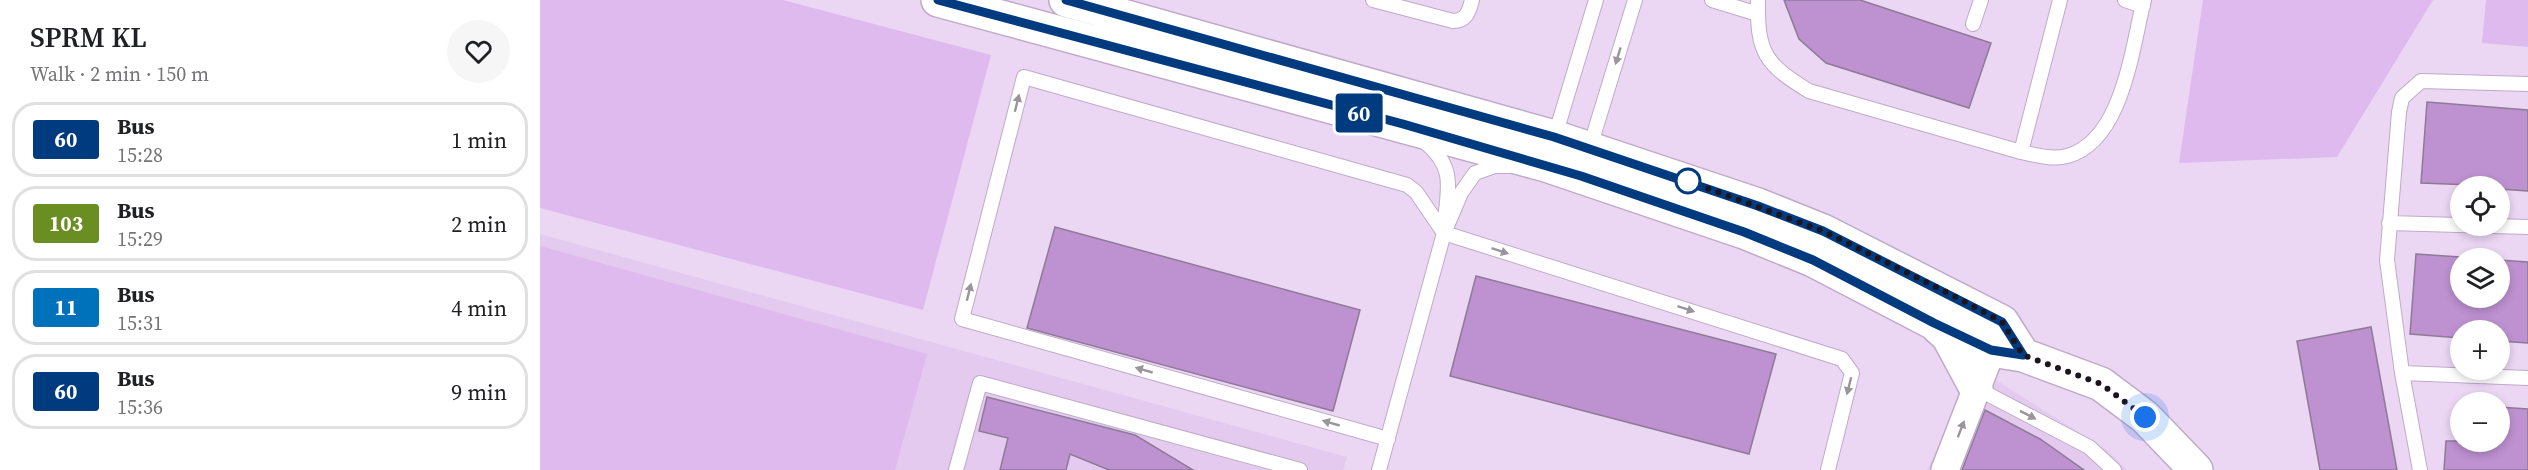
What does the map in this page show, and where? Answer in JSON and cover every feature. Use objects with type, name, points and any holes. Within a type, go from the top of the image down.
[{"type":"street","points":[[938,0],[1403,124],[1550,151]]},
{"type":"street","points":[[1066,0],[1550,151],[1758,206],[1823,231],[1997,336],[2023,355],[2101,384],[2145,417],[2196,470]]},
{"type":"street","points":[[1586,161],[1744,232],[1813,260],[1934,323],[1948,336],[1976,388]]},
{"type":"street","points":[[1934,323],[1997,336]]},
{"type":"street","points":[[1945,470],[1997,336]]},
{"type":"lane","points":[[1373,0],[1416,5],[1460,21],[1466,17],[1472,0]]},
{"type":"lane","points":[[1379,470],[1444,233],[1461,193],[1475,173],[1550,151],[1596,0]]},
{"type":"lane","points":[[1586,161],[1635,0]]},
{"type":"lane","points":[[1712,0],[1758,7],[1759,33],[1765,54],[1781,74],[1809,91],[2021,152],[2050,157],[2067,156],[2090,145],[2107,126],[2119,101],[2143,3],[2125,0]]},
{"type":"lane","points":[[1973,24],[1981,0]]},
{"type":"lane","points":[[2021,152],[2060,0]]},
{"type":"lane","points":[[1388,439],[962,319],[1024,77],[1407,185],[1416,192],[1444,233],[1842,359],[1852,373],[1828,470]]},
{"type":"lane","points":[[2420,470],[2387,260],[2402,98],[2421,81],[2528,84]]},
{"type":"lane","points":[[1403,124],[1438,152],[1446,166],[1448,192],[1444,233]]},
{"type":"lane","points":[[2389,223],[2528,227]]},
{"type":"lane","points":[[2403,373],[2528,378]]},
{"type":"lane","points":[[956,470],[980,383],[1300,470]]},
{"type":"lane","points":[[1976,388],[2089,447],[2114,470]]},
{"type":"shaded area","points":[[540,0],[783,0],[991,55],[923,310],[540,208]]},
{"type":"shaded area","points":[[2203,0],[2433,0],[2337,157],[2179,163]]},
{"type":"shaded area","points":[[2486,0],[2528,0],[2528,47],[2482,43]]},
{"type":"shaded area","points":[[540,234],[1347,457],[1343,470],[540,470]]},
{"type":"shaded area","points":[[540,246],[927,354],[895,470],[540,470]]},
{"type":"shaded area","points":[[1978,369],[2107,450],[2127,470],[1927,470]]},
{"type":"building","points":[[1784,0],[1860,0],[1991,43],[1969,108],[1826,63],[1799,39]]},
{"type":"building","points":[[2427,102],[2528,110],[2528,191],[2510,190],[2510,176],[2450,176],[2450,184],[2421,183]]},
{"type":"building","points":[[1055,227],[1360,310],[1333,411],[1027,328]]},
{"type":"building","points":[[2416,254],[2450,256],[2450,308],[2510,308],[2510,261],[2528,262],[2528,343],[2510,342],[2510,320],[2450,320],[2450,337],[2410,334]]},
{"type":"building","points":[[1476,276],[1776,354],[1749,454],[1450,376]]},
{"type":"building","points":[[2371,327],[2397,470],[2320,470],[2297,341]]},
{"type":"building","points":[[987,397],[1135,435],[1193,470],[1109,470],[1070,454],[1066,470],[1000,470],[1008,438],[979,431]]},
{"type":"building","points":[[2510,408],[2528,409],[2528,470],[2444,470],[2446,441],[2450,441],[2450,452],[2510,452]]},
{"type":"building","points":[[1985,410],[2040,439],[2084,470],[1962,470]]},
{"type":"bus line","name":"60","points":[[938,0],[1403,124],[1581,176],[1744,232],[1813,260],[1991,350],[2023,355],[2002,322],[1823,231],[1758,206],[1590,147],[1066,0]]},
{"type":"route","points":[[1688,181],[1823,231],[1954,296],[2002,322],[2023,355],[2101,384],[2145,417]]}]
